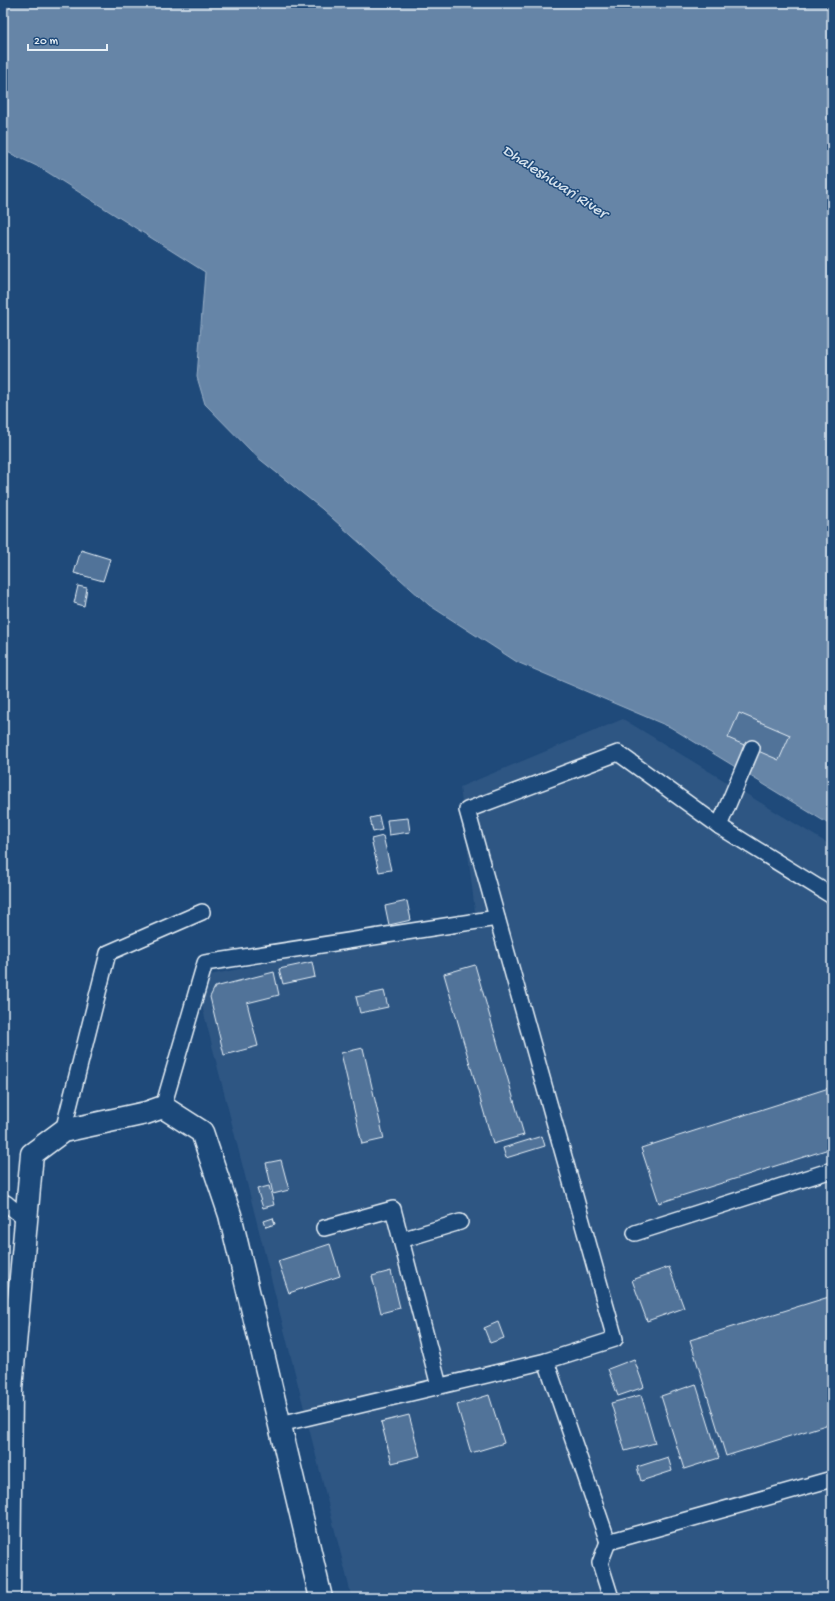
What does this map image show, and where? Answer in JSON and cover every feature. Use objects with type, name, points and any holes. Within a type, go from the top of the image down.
[{"type":"street","points":[[9,1598],[11,1389],[32,1154],[63,1132],[146,1113],[163,1107],[202,1132],[230,1215],[321,1598]]},
{"type":"lane","points":[[719,826],[752,748]]},
{"type":"lane","points":[[280,1424],[546,1360],[615,1339],[467,810],[618,753],[719,826],[832,896]]},
{"type":"lane","points":[[63,1132],[108,953],[202,912]]},
{"type":"lane","points":[[163,1107],[205,963],[497,918]]},
{"type":"lane","points":[[636,1233],[832,1170]]},
{"type":"lane","points":[[6,1203],[26,1220]]},
{"type":"lane","points":[[324,1228],[393,1209],[439,1386]]},
{"type":"lane","points":[[401,1240],[460,1222]]},
{"type":"lane","points":[[546,1360],[608,1542],[600,1563],[611,1598]]},
{"type":"lane","points":[[608,1542],[832,1479]]},
{"type":"shaded area","points":[[623,719],[832,846],[832,1598],[352,1598],[195,978],[476,920],[460,787]]},
{"type":"water","name":"Dhaleshwari River","points":[[3,3],[832,3],[832,826],[670,727],[517,662],[429,605],[322,509],[257,457],[205,404],[197,377],[205,272],[41,168],[3,150]]},
{"type":"building","points":[[81,550],[110,559],[103,581],[74,573]]},
{"type":"building","points":[[78,586],[87,588],[84,606],[74,603]]},
{"type":"building","points":[[739,713],[790,735],[779,760],[728,738]]},
{"type":"building","points":[[379,816],[382,830],[373,832],[370,818]]},
{"type":"building","points":[[408,818],[410,832],[389,835],[387,820]]},
{"type":"building","points":[[383,836],[391,870],[379,872],[371,839]]},
{"type":"building","points":[[407,901],[411,920],[389,925],[385,906]]},
{"type":"building","points":[[312,962],[315,977],[283,984],[279,969]]},
{"type":"building","points":[[475,965],[524,1135],[493,1144],[444,974]]},
{"type":"building","points":[[274,972],[279,995],[247,1003],[258,1046],[224,1055],[210,997],[215,987]]},
{"type":"building","points":[[384,991],[388,1007],[360,1013],[356,997]]},
{"type":"building","points":[[363,1048],[384,1139],[362,1144],[341,1053]]},
{"type":"building","points":[[832,1087],[832,1148],[659,1203],[641,1148]]},
{"type":"building","points":[[542,1136],[545,1146],[506,1158],[503,1148]]},
{"type":"building","points":[[281,1160],[289,1190],[273,1194],[266,1163]]},
{"type":"building","points":[[269,1186],[274,1205],[263,1208],[257,1189]]},
{"type":"building","points":[[273,1218],[275,1224],[266,1227],[264,1221]]},
{"type":"building","points":[[330,1244],[340,1276],[289,1293],[278,1261]]},
{"type":"building","points":[[669,1267],[684,1308],[647,1321],[632,1280]]},
{"type":"building","points":[[391,1271],[400,1308],[381,1313],[372,1276]]},
{"type":"building","points":[[832,1296],[832,1423],[726,1456],[690,1340]]},
{"type":"building","points":[[498,1322],[504,1338],[490,1343],[484,1328]]},
{"type":"building","points":[[634,1359],[644,1387],[618,1396],[608,1369]]},
{"type":"building","points":[[696,1384],[719,1458],[684,1469],[661,1396]]},
{"type":"building","points":[[489,1395],[504,1443],[471,1453],[457,1405]]},
{"type":"building","points":[[641,1395],[655,1443],[625,1451],[611,1403]]},
{"type":"building","points":[[409,1415],[420,1456],[392,1463],[381,1422]]},
{"type":"building","points":[[668,1457],[672,1471],[641,1481],[637,1467]]},
{"type":"building","points":[[581,1592],[583,1598],[572,1598],[571,1595]]}]
